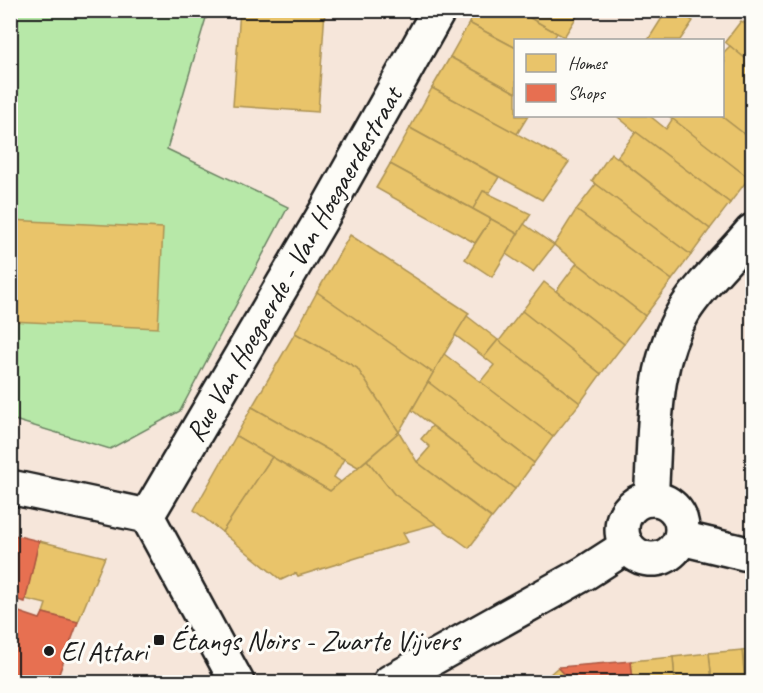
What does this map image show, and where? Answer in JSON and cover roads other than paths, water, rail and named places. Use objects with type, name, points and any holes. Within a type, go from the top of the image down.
[{"type":"street","name":"Rue Van Hoegaerde - Van Hoegaerdestraat","points":[[147,516],[326,211],[439,10]]},
{"type":"street","points":[[651,498],[656,394],[665,350],[685,310],[753,231]]},
{"type":"street","points":[[10,487],[147,516],[237,682]]},
{"type":"street","points":[[651,498],[668,502],[679,514],[683,530],[681,538],[668,555],[656,559],[635,554],[627,546],[623,536],[625,515],[641,500],[651,498]]},
{"type":"street","points":[[681,538],[753,555]]},
{"type":"street","points":[[390,682],[585,573],[627,546]]},
{"type":"place","name":"Étangs Noirs - Zwarte Vijvers","points":[[159,640]]},
{"type":"place","name":"El Attari","points":[[49,651]]}]
